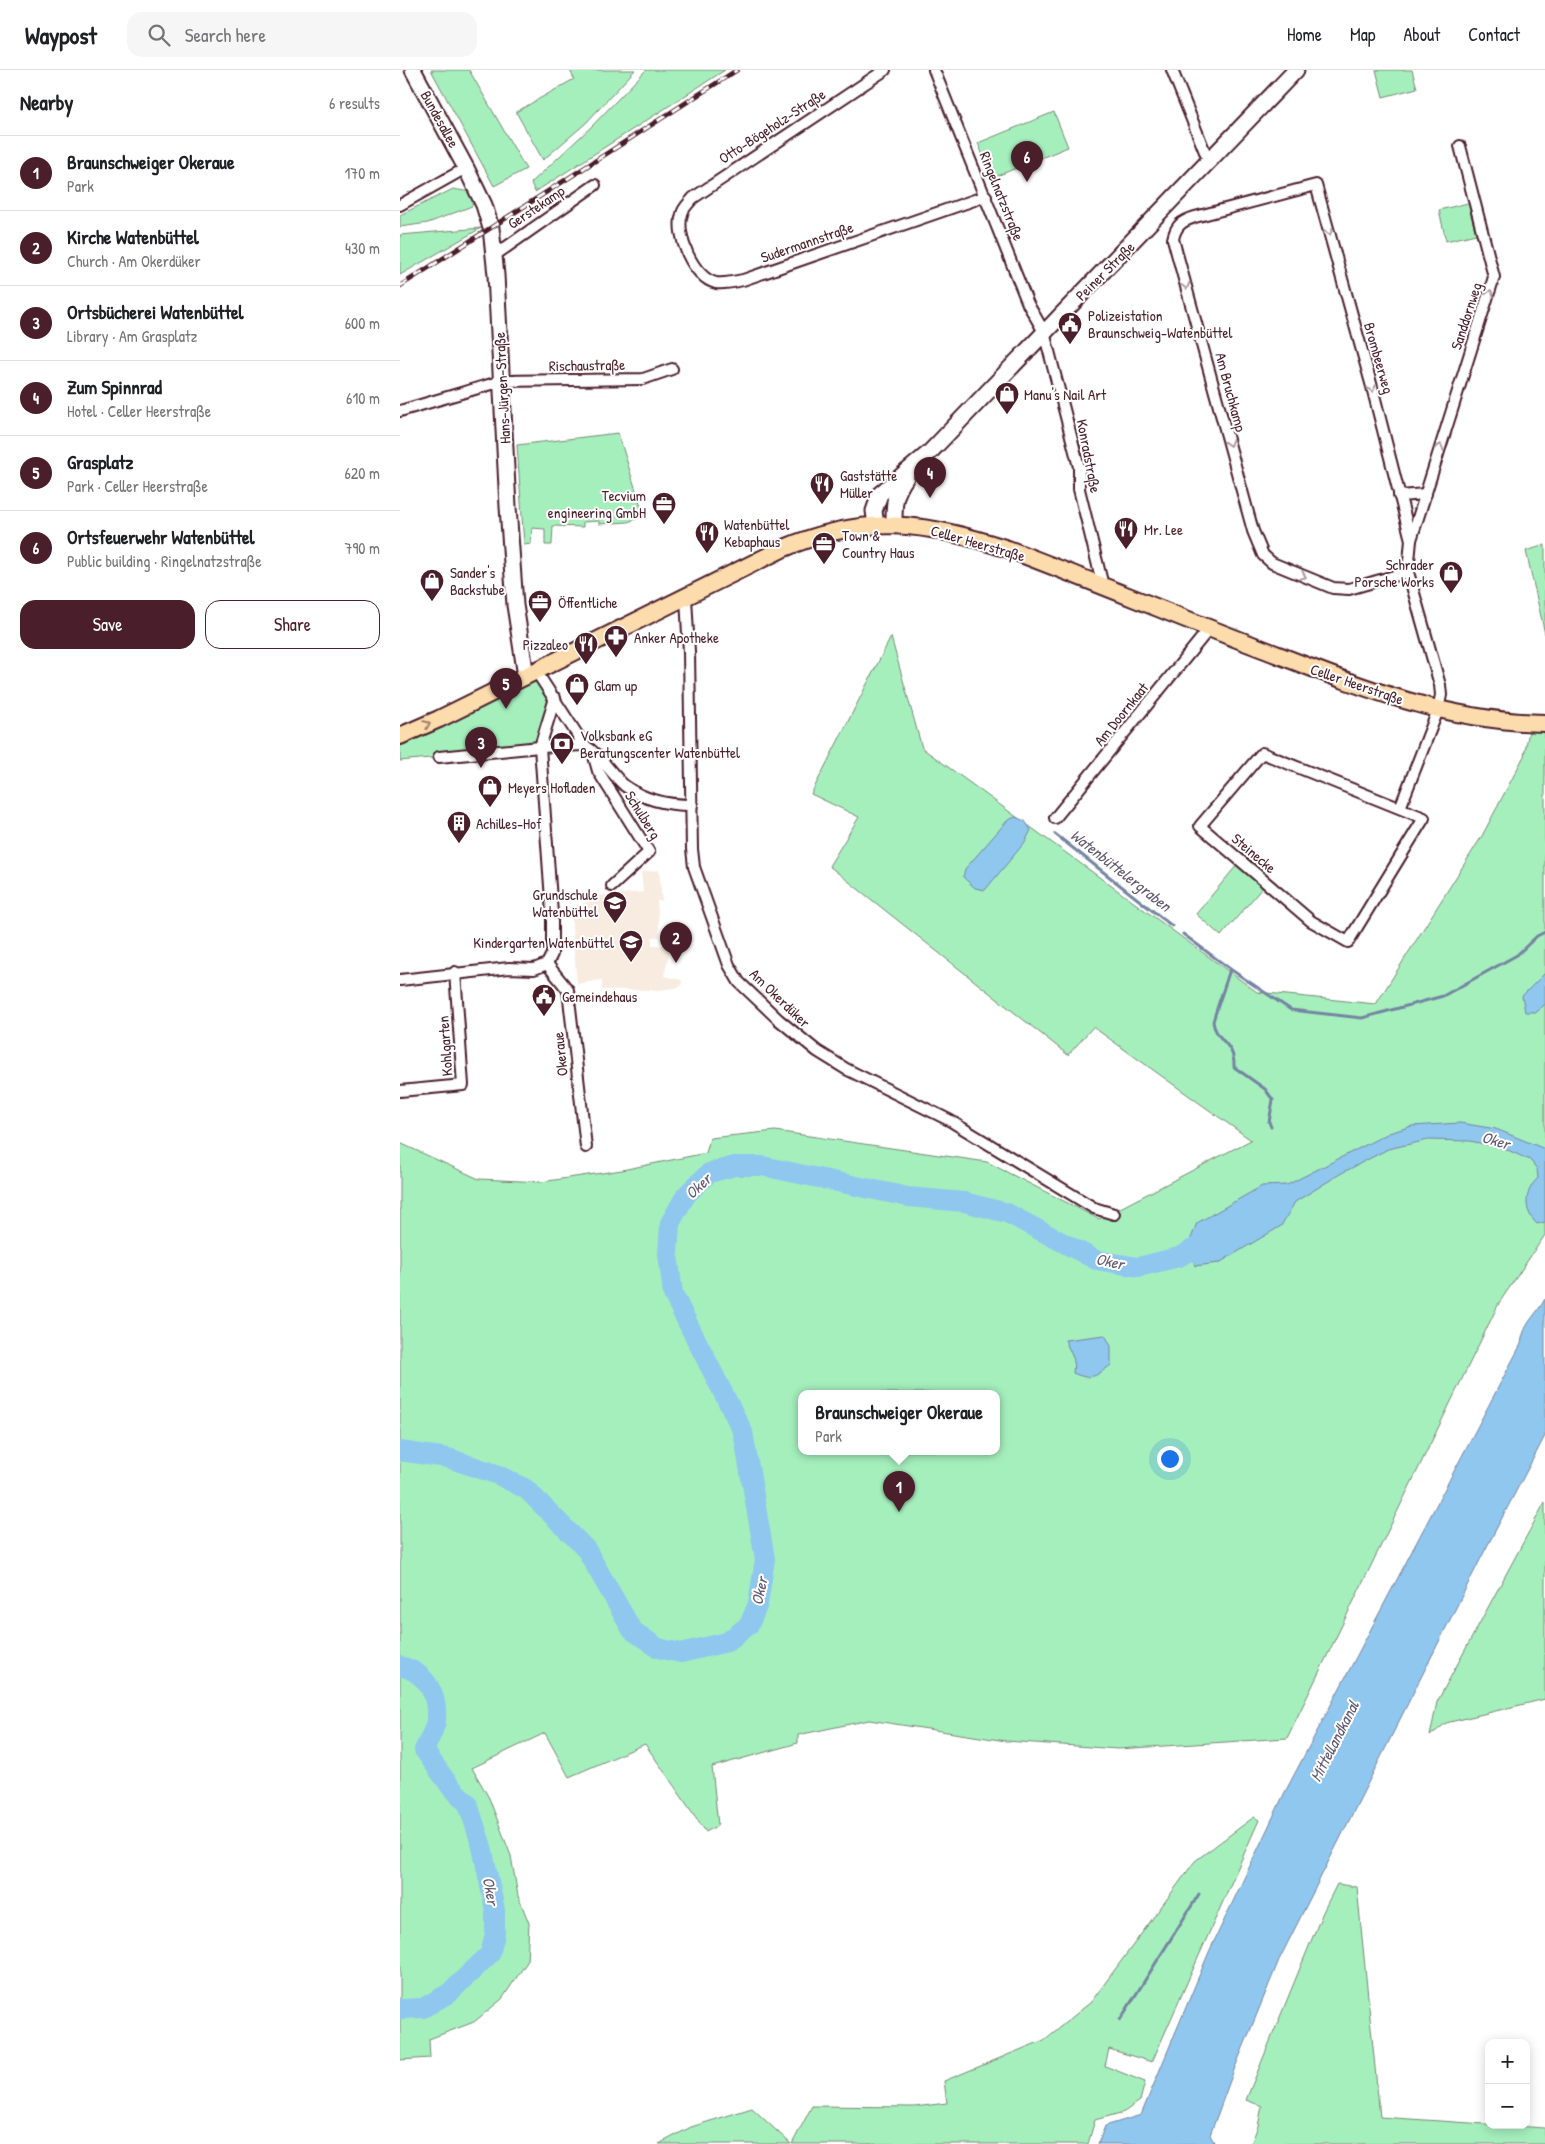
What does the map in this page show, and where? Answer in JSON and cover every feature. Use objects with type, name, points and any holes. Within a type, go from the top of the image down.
[{"type":"main road","name":"Bundesallee","points":[[413,70],[466,168]]},
{"type":"main road","name":"Peiner Straße","points":[[894,524],[894,501],[897,490],[911,470],[1142,233],[1296,70]]},
{"type":"main road","name":"Hans-Jürgen-Straße","points":[[466,168],[488,218],[495,255],[508,507],[516,612],[531,673]]},
{"type":"main road","name":"Peiner Straße","points":[[876,525],[874,511],[880,494],[894,481],[911,470]]},
{"type":"main road","name":"Celler Heerstraße","points":[[400,736],[439,719],[782,549],[808,538],[840,529],[894,524],[935,528],[1008,549],[1369,690],[1438,710],[1486,719],[1545,723]]},
{"type":"street","name":"Otto-Bögeholz-Straße","points":[[682,213],[693,198],[718,180],[885,70]]},
{"type":"street","name":"Ringelnatzstraße","points":[[934,70],[1028,304],[1044,332]]},
{"type":"street","points":[[1172,70],[1209,162]]},
{"type":"street","name":"Sanddornweg","points":[[1438,710],[1441,695],[1440,685],[1408,572],[1411,540],[1494,277],[1460,146]]},
{"type":"street","points":[[400,205],[466,168]]},
{"type":"street","name":"Gerstekamp","points":[[495,255],[596,185]]},
{"type":"street","name":"Am Bruchkamp","points":[[1316,185],[1186,220],[1180,223],[1175,231],[1174,239],[1253,531],[1263,555],[1272,563],[1333,588],[1349,588],[1408,572]]},
{"type":"street","name":"Brombeerweg","points":[[1316,185],[1372,387],[1411,540]]},
{"type":"street","name":"Sudermannstraße","points":[[682,213],[680,227],[682,238],[687,253],[698,272],[714,282],[727,283],[743,280],[986,196]]},
{"type":"street","name":"Konradstraße","points":[[1044,332],[1079,467],[1079,489],[1104,586]]},
{"type":"street","name":"Rischaustraße","points":[[400,411],[502,381],[643,379],[672,369]]},
{"type":"street","points":[[1399,496],[1426,494]]},
{"type":"street","name":"Am Okerdüker","points":[[686,598],[694,867],[729,965],[739,982],[817,1051],[870,1082],[949,1120],[1094,1208],[1114,1214]]},
{"type":"street","name":"Am Doornkaat","points":[[1055,818],[1209,629]]},
{"type":"street","points":[[531,673],[554,698],[588,748]]},
{"type":"street","points":[[400,980],[455,972],[509,968],[534,969],[547,964],[552,954],[552,914],[540,747],[554,698]]},
{"type":"street","points":[[1400,808],[1438,710]]},
{"type":"street","points":[[439,756],[540,747],[588,748]]},
{"type":"street","name":"Schulberg","points":[[588,748],[625,785],[640,795],[674,805],[692,805]]},
{"type":"street","name":"Schulberg","points":[[588,748],[598,771],[649,852],[612,886]]},
{"type":"street","name":"Steinecke","points":[[1262,753],[1400,808],[1424,818],[1348,942],[1312,921],[1200,826],[1262,753]]},
{"type":"street","name":"Okeraue","points":[[547,964],[568,990],[586,1147]]},
{"type":"street","name":"Kohlgarten","points":[[400,1091],[463,1084],[455,972]]},
{"type":"shaded area","name":"Grundschule Watenbüttel","points":[[659,870],[662,901],[657,901],[660,937],[652,937],[652,945],[671,946],[664,976],[682,980],[681,987],[659,990],[602,990],[602,980],[577,984],[571,917],[586,916],[584,897],[643,892],[641,872]]},
{"type":"green space","points":[[431,70],[469,70],[526,169],[494,186]]},
{"type":"green space","points":[[570,70],[635,70],[586,123],[543,160],[516,112],[574,79]]},
{"type":"green space","points":[[646,70],[725,70],[535,192],[531,183],[591,127]]},
{"type":"green space","points":[[1376,70],[1412,70],[1417,88],[1383,97]]},
{"type":"green space","points":[[1054,112],[1068,147],[992,178],[978,143]]},
{"type":"green space","points":[[453,189],[470,192],[473,198],[472,206],[428,223],[400,227],[400,215]]},
{"type":"green space","points":[[1468,203],[1476,234],[1446,241],[1439,210]]},
{"type":"green space","points":[[481,228],[400,275],[400,235]]},
{"type":"green space","points":[[618,433],[644,516],[628,522],[599,524],[599,521],[583,522],[583,527],[553,526],[552,545],[545,545],[545,529],[532,528],[531,544],[524,545],[517,445]]},
{"type":"green space","points":[[1545,545],[1545,634],[1526,551]]},
{"type":"green space","points":[[891,637],[922,748],[1257,992],[1376,1004],[1482,836],[1524,756],[1529,731],[1545,731],[1545,973],[1522,997],[1537,1012],[1545,1004],[1545,1235],[1499,1303],[1287,1738],[1118,1749],[1006,1741],[869,1720],[798,1735],[798,1743],[712,1767],[718,1825],[706,1832],[645,1744],[569,1777],[545,1733],[472,1768],[489,1798],[511,1856],[518,1896],[529,1923],[527,1962],[502,1999],[474,2022],[429,2039],[430,2058],[400,2060],[400,1143],[479,1179],[541,1182],[622,1170],[706,1153],[710,1138],[775,1131],[987,1162],[1099,1219],[1251,1140],[1093,1027],[1068,1055],[829,866],[859,817],[811,794]]},
{"type":"green space","points":[[536,671],[555,698],[540,747],[400,761],[400,736]]},
{"type":"green space","points":[[1237,865],[1263,887],[1221,936],[1196,914]]},
{"type":"green space","points":[[1545,1502],[1545,1699],[1446,1723],[1430,1736],[1437,1702]]},
{"type":"green space","points":[[1254,1817],[1259,1820],[1152,2062],[1109,2049],[1105,2066],[1145,2082],[1140,2101],[1124,2112],[1095,2120],[1088,2144],[792,2144],[812,2106],[914,2107],[947,2103],[944,2081],[1044,2040],[1091,2002],[1195,1861]]},
{"type":"green space","points":[[1337,1884],[1357,1887],[1380,2117],[1485,2124],[1485,2129],[1545,2128],[1545,2144],[1251,2144],[1258,2126],[1262,2106],[1246,2100],[1323,1912]]},
{"type":"green space","points":[[752,2108],[791,2144],[659,2144],[691,2127]]},
{"type":"water","points":[[1015,817],[1025,821],[1031,830],[1025,842],[985,890],[975,888],[963,877],[965,869],[1007,821]]},
{"type":"water","points":[[1545,973],[1545,1004],[1537,1012],[1525,1012],[1522,996]]},
{"type":"water","points":[[1460,1123],[1496,1129],[1545,1149],[1545,1222],[1537,1224],[1532,1219],[1527,1207],[1530,1189],[1538,1178],[1537,1169],[1530,1160],[1503,1148],[1470,1141],[1428,1140],[1388,1149],[1340,1174],[1295,1202],[1281,1226],[1219,1263],[1195,1266],[1188,1246],[1197,1223],[1262,1186],[1287,1185],[1389,1133],[1412,1126]]},
{"type":"water","name":"Mittellandkanal","points":[[1545,1299],[1545,1436],[1481,1558],[1279,1960],[1234,2070],[1210,2135],[1215,2144],[1098,2144],[1105,2126],[1141,2115],[1209,1952],[1284,1794],[1521,1344],[1524,1330]]},
{"type":"water","points":[[1105,1335],[1111,1346],[1111,1365],[1089,1377],[1073,1373],[1074,1360],[1065,1340]]},
{"type":"waterway","name":"Watenbüttelergraben","points":[[1055,834],[1172,926]]},
{"type":"waterway","name":"Watenbüttelergraben","points":[[1183,934],[1230,969],[1291,1010],[1362,1018],[1443,996],[1517,955],[1537,936],[1545,932]]},
{"type":"waterway","points":[[1230,969],[1213,1022],[1218,1034],[1232,1052],[1234,1067],[1265,1089],[1273,1100],[1269,1122],[1271,1127]]},
{"type":"waterway","name":"Oker","points":[[400,1451],[448,1458],[496,1474],[526,1489],[586,1549],[632,1630],[658,1648],[681,1653],[727,1642],[749,1625],[758,1604],[765,1559],[743,1432],[673,1294],[668,1254],[670,1223],[686,1195],[709,1173],[735,1166],[762,1166],[908,1197],[964,1202],[1007,1213],[1096,1260],[1138,1267],[1179,1257],[1214,1237]]},
{"type":"waterway","name":"Oker","points":[[400,1666],[417,1673],[432,1693],[435,1701],[436,1720],[433,1732],[424,1750],[450,1786],[468,1804],[482,1847],[495,1910],[495,1934],[490,1954],[449,1993],[423,2008],[400,2009]]},
{"type":"waterway","points":[[1120,2020],[1199,1894]]},
{"type":"railway","points":[[400,286],[737,70]]},
{"type":"place","name":"Ortsfeuerwehr Watenbüttel","points":[[1027,182]]},
{"type":"place","name":"Polizeistation Braunschweig-Watenbüttel","points":[[1070,345]]},
{"type":"place","name":"Manu's Nail Art","points":[[1007,415]]},
{"type":"place","name":"Zum Spinnrad","points":[[930,498]]},
{"type":"place","name":"Gaststätte Müller","points":[[822,505]]},
{"type":"place","name":"Tecvium engineering GmbH","points":[[664,525]]},
{"type":"place","name":"Mr. Lee","points":[[1126,550]]},
{"type":"place","name":"Watenbüttel Kebaphaus","points":[[707,554]]},
{"type":"place","name":"Town & Country Haus","points":[[824,565]]},
{"type":"place","name":"Schrader Porsche Works","points":[[1451,594]]},
{"type":"place","name":"Sander's Backstube","points":[[432,602]]},
{"type":"place","name":"Öffentliche","points":[[540,623]]},
{"type":"place","name":"Anker Apotheke","points":[[616,658]]},
{"type":"place","name":"Pizzaleo","points":[[586,665]]},
{"type":"place","name":"Glam up","points":[[577,706]]},
{"type":"place","name":"Grasplatz","points":[[506,709]]},
{"type":"place","name":"Volksbank eG Beratungscenter Watenbüttel","points":[[562,765]]},
{"type":"place","name":"Ortsbücherei Watenbüttel","points":[[481,768]]},
{"type":"place","name":"Meyers Hofladen","points":[[490,808]]},
{"type":"place","name":"Achilles-Hof","points":[[459,844]]},
{"type":"place","name":"Grundschule Watenbüttel","points":[[615,924]]},
{"type":"place","name":"Kindergarten Watenbüttel","points":[[631,963]]},
{"type":"place","name":"Kirche Watenbüttel","points":[[676,963]]},
{"type":"place","name":"Gemeindehaus","points":[[544,1017]]},
{"type":"place","name":"Braunschweiger Okeraue","points":[[899,1512]]}]
